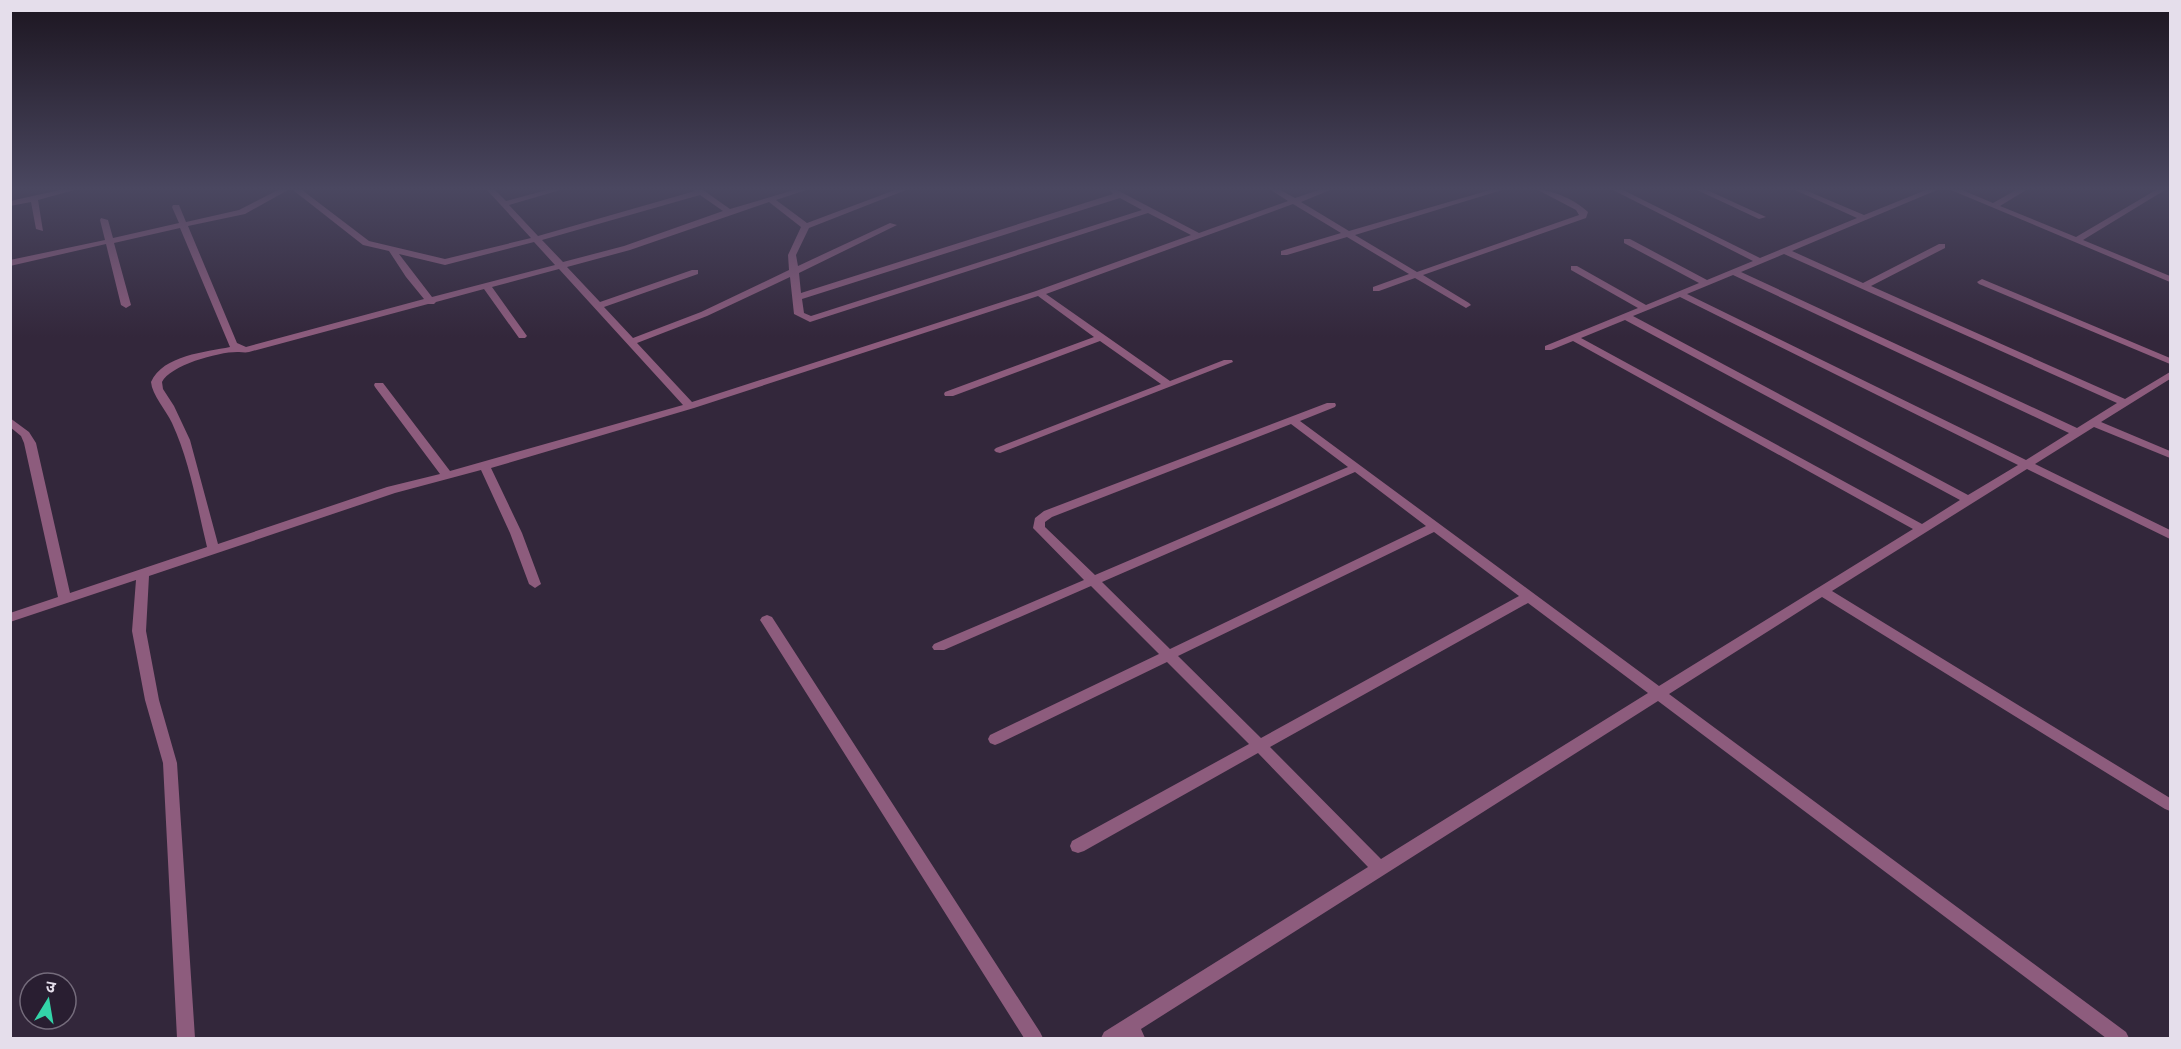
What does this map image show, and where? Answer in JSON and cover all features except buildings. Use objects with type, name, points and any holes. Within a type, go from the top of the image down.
[{"type":"street","points":[[10,263],[114,239]]},
{"type":"street","points":[[189,239],[232,345],[238,349]]},
{"type":"street","points":[[361,239],[366,243],[445,262],[537,239],[690,406]]},
{"type":"street","points":[[214,550],[180,428],[156,383],[158,376],[167,369],[183,362],[238,349],[258,348],[431,302],[562,267],[655,239]]},
{"type":"street","points":[[800,239],[792,255],[799,314],[810,319],[1061,239]]},
{"type":"street","points":[[631,342],[678,325],[864,239]]},
{"type":"street","points":[[798,297],[974,239]]},
{"type":"street","points":[[10,618],[391,490],[485,466],[690,406],[1039,293],[1193,239]]},
{"type":"street","points":[[1284,253],[1331,239]]},
{"type":"street","points":[[1356,239],[1466,304]]},
{"type":"street","points":[[1376,290],[1519,239]]},
{"type":"street","points":[[1716,239],[1760,261]]},
{"type":"street","points":[[1548,348],[1813,239]]},
{"type":"street","points":[[109,240],[126,304]]},
{"type":"street","points":[[2077,240],[2170,279]]},
{"type":"street","points":[[1627,241],[1706,283]]},
{"type":"street","points":[[1864,286],[1942,246]]},
{"type":"street","points":[[392,249],[431,302]]},
{"type":"street","points":[[1784,251],[2126,403]]},
{"type":"street","points":[[1574,268],[1646,308]]},
{"type":"street","points":[[598,306],[695,272]]},
{"type":"street","points":[[1733,272],[2078,433]]},
{"type":"street","points":[[1982,282],[2170,361]]},
{"type":"street","points":[[487,286],[522,336]]},
{"type":"street","points":[[1039,293],[1169,384]]},
{"type":"street","points":[[1680,294],[2170,535]]},
{"type":"street","points":[[1625,316],[1969,500]]},
{"type":"street","points":[[948,394],[1102,337]]},
{"type":"street","points":[[1574,338],[1922,529]]},
{"type":"street","points":[[1000,450],[1228,362]]},
{"type":"street","points":[[1110,1038],[1133,1033],[1380,869],[2170,375]]},
{"type":"street","points":[[379,385],[447,475]]},
{"type":"street","points":[[1331,405],[1048,514],[1039,521],[1039,528],[1166,655],[1261,744],[1380,869]]},
{"type":"street","points":[[1292,420],[2120,1038]]},
{"type":"street","points":[[10,421],[25,434],[30,443],[65,600]]},
{"type":"street","points":[[2094,423],[2170,455]]},
{"type":"street","points":[[485,466],[516,533],[535,584]]},
{"type":"street","points":[[939,647],[1356,468]]},
{"type":"street","points":[[995,740],[1434,526]]},
{"type":"street","points":[[143,574],[139,631],[152,700],[170,763],[186,1038]]},
{"type":"street","points":[[1822,591],[2170,805]]},
{"type":"street","points":[[1078,846],[1528,597]]},
{"type":"street","points":[[767,620],[1034,1038]]}]
